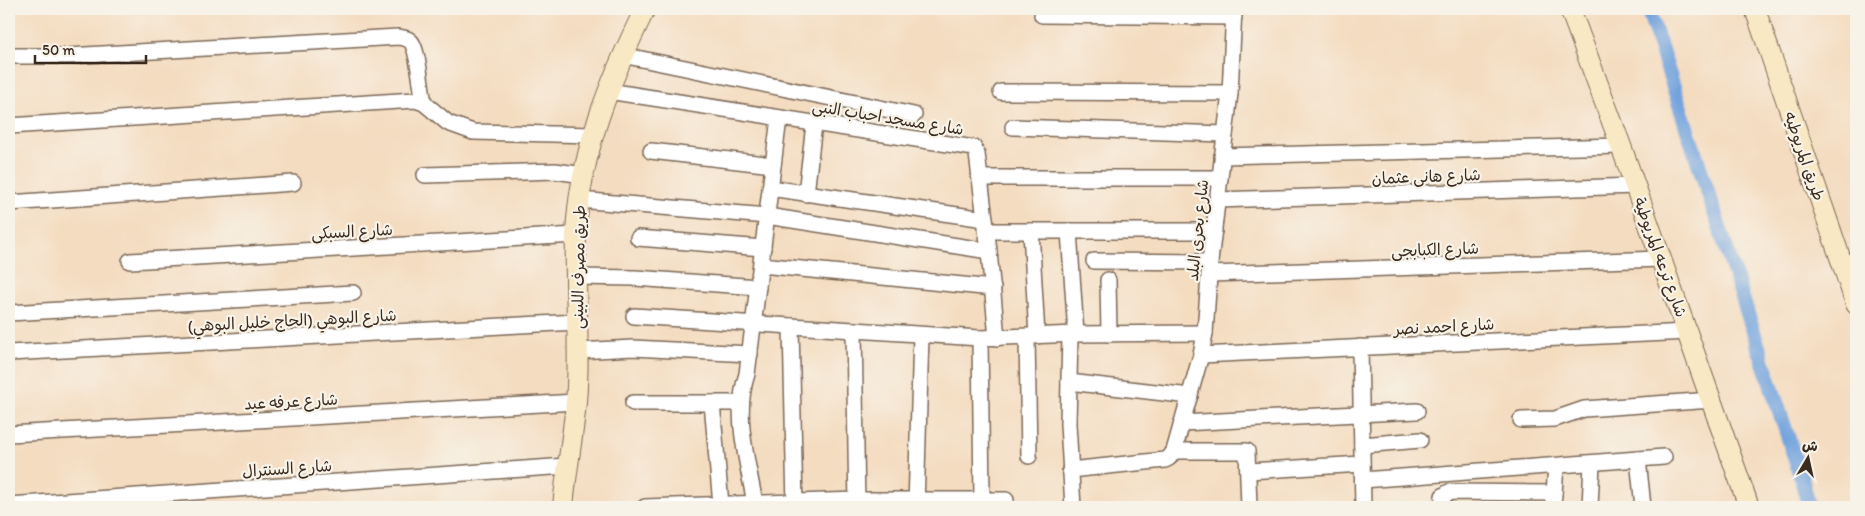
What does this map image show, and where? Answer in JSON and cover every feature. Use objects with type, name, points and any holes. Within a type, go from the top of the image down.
[{"type":"street","name":"طريق مصرف اللبينى","points":[[563,507],[576,402],[578,351],[576,235],[579,200],[593,135],[608,91],[622,55],[645,9]]},
{"type":"street","name":"شارع ترعه المريوطية","points":[[1570,9],[1662,259],[1749,507]]},
{"type":"street","name":"طريق المريوطيه","points":[[1755,9],[1856,304]]},
{"type":"street","points":[[1042,16],[1234,13]]},
{"type":"street","name":"شارع بحرى البلد","points":[[1174,451],[1202,355],[1209,268],[1230,93],[1234,13]]},
{"type":"street","points":[[9,56],[68,56],[407,38],[412,43],[418,62],[424,104]]},
{"type":"street","points":[[622,55],[914,115]]},
{"type":"street","name":"شارع مسجد احباب النبى","points":[[608,91],[974,148],[977,154],[986,225],[997,338]]},
{"type":"street","points":[[1001,92],[1230,93]]},
{"type":"street","points":[[9,126],[415,100],[424,104],[448,124],[473,132],[593,135]]},
{"type":"street","points":[[747,505],[741,403],[742,388],[747,374],[750,354],[779,118]]},
{"type":"street","points":[[806,194],[814,124]]},
{"type":"street","points":[[1013,127],[1225,134]]},
{"type":"street","points":[[1222,156],[1621,146]]},
{"type":"street","points":[[651,151],[773,165]]},
{"type":"street","points":[[425,175],[556,171],[584,175]]},
{"type":"street","points":[[979,178],[1220,178]]},
{"type":"street","points":[[9,203],[293,183]]},
{"type":"street","name":"شارع هانى عثمان","points":[[1217,200],[1635,186]]},
{"type":"street","points":[[770,188],[1031,231],[1214,231]]},
{"type":"street","points":[[579,200],[767,216],[989,251]]},
{"type":"street","points":[[1029,456],[1032,336],[1031,231]]},
{"type":"street","points":[[1069,231],[1073,334],[1068,424],[1073,507]]},
{"type":"street","name":"شارع السبكى","points":[[130,261],[576,235]]},
{"type":"street","points":[[638,238],[763,248]]},
{"type":"street","name":"شارع الكبابجى","points":[[1094,261],[1209,268],[1662,259]]},
{"type":"street","points":[[760,264],[993,288]]},
{"type":"street","points":[[576,277],[635,278],[758,287]]},
{"type":"street","points":[[1108,280],[1109,334]]},
{"type":"street","points":[[9,313],[353,293]]},
{"type":"street","points":[[634,316],[980,338],[1073,334],[1205,333]]},
{"type":"street","name":"شارع البوهي (الحاج خليل البوهي)","points":[[9,353],[576,322]]},
{"type":"street","points":[[791,326],[795,505]]},
{"type":"street","points":[[854,330],[857,504]]},
{"type":"street","name":"شارع احمد نصر","points":[[1202,355],[1688,332]]},
{"type":"street","points":[[916,504],[920,335]]},
{"type":"street","points":[[980,338],[982,500]]},
{"type":"street","points":[[1360,347],[1363,507]]},
{"type":"street","points":[[578,351],[633,348],[750,354]]},
{"type":"street","points":[[1069,382],[1190,396]]},
{"type":"street","points":[[1521,420],[1555,419],[1584,409],[1712,400]]},
{"type":"street","name":"شارع عرفه عيد","points":[[9,434],[576,402]]},
{"type":"street","points":[[632,403],[741,403]]},
{"type":"street","points":[[712,403],[721,505]]},
{"type":"street","points":[[1182,423],[1417,411]]},
{"type":"street","points":[[1362,445],[1420,440]]},
{"type":"street","points":[[1070,470],[1165,460],[1174,451],[1246,450],[1248,452],[1249,507]]},
{"type":"street","points":[[1362,480],[1664,457]]},
{"type":"street","points":[[1638,459],[1643,507]]},
{"type":"street","points":[[1590,507],[1592,463]]},
{"type":"street","points":[[1248,471],[1362,464]]},
{"type":"street","name":"شارع السنترال","points":[[9,505],[567,466]]},
{"type":"street","points":[[1442,507],[1443,496],[1449,492],[1553,500],[1556,466]]},
{"type":"street","points":[[645,507],[916,504],[1006,500]]},
{"type":"waterway","points":[[1648,9],[1802,480],[1809,507]]}]
